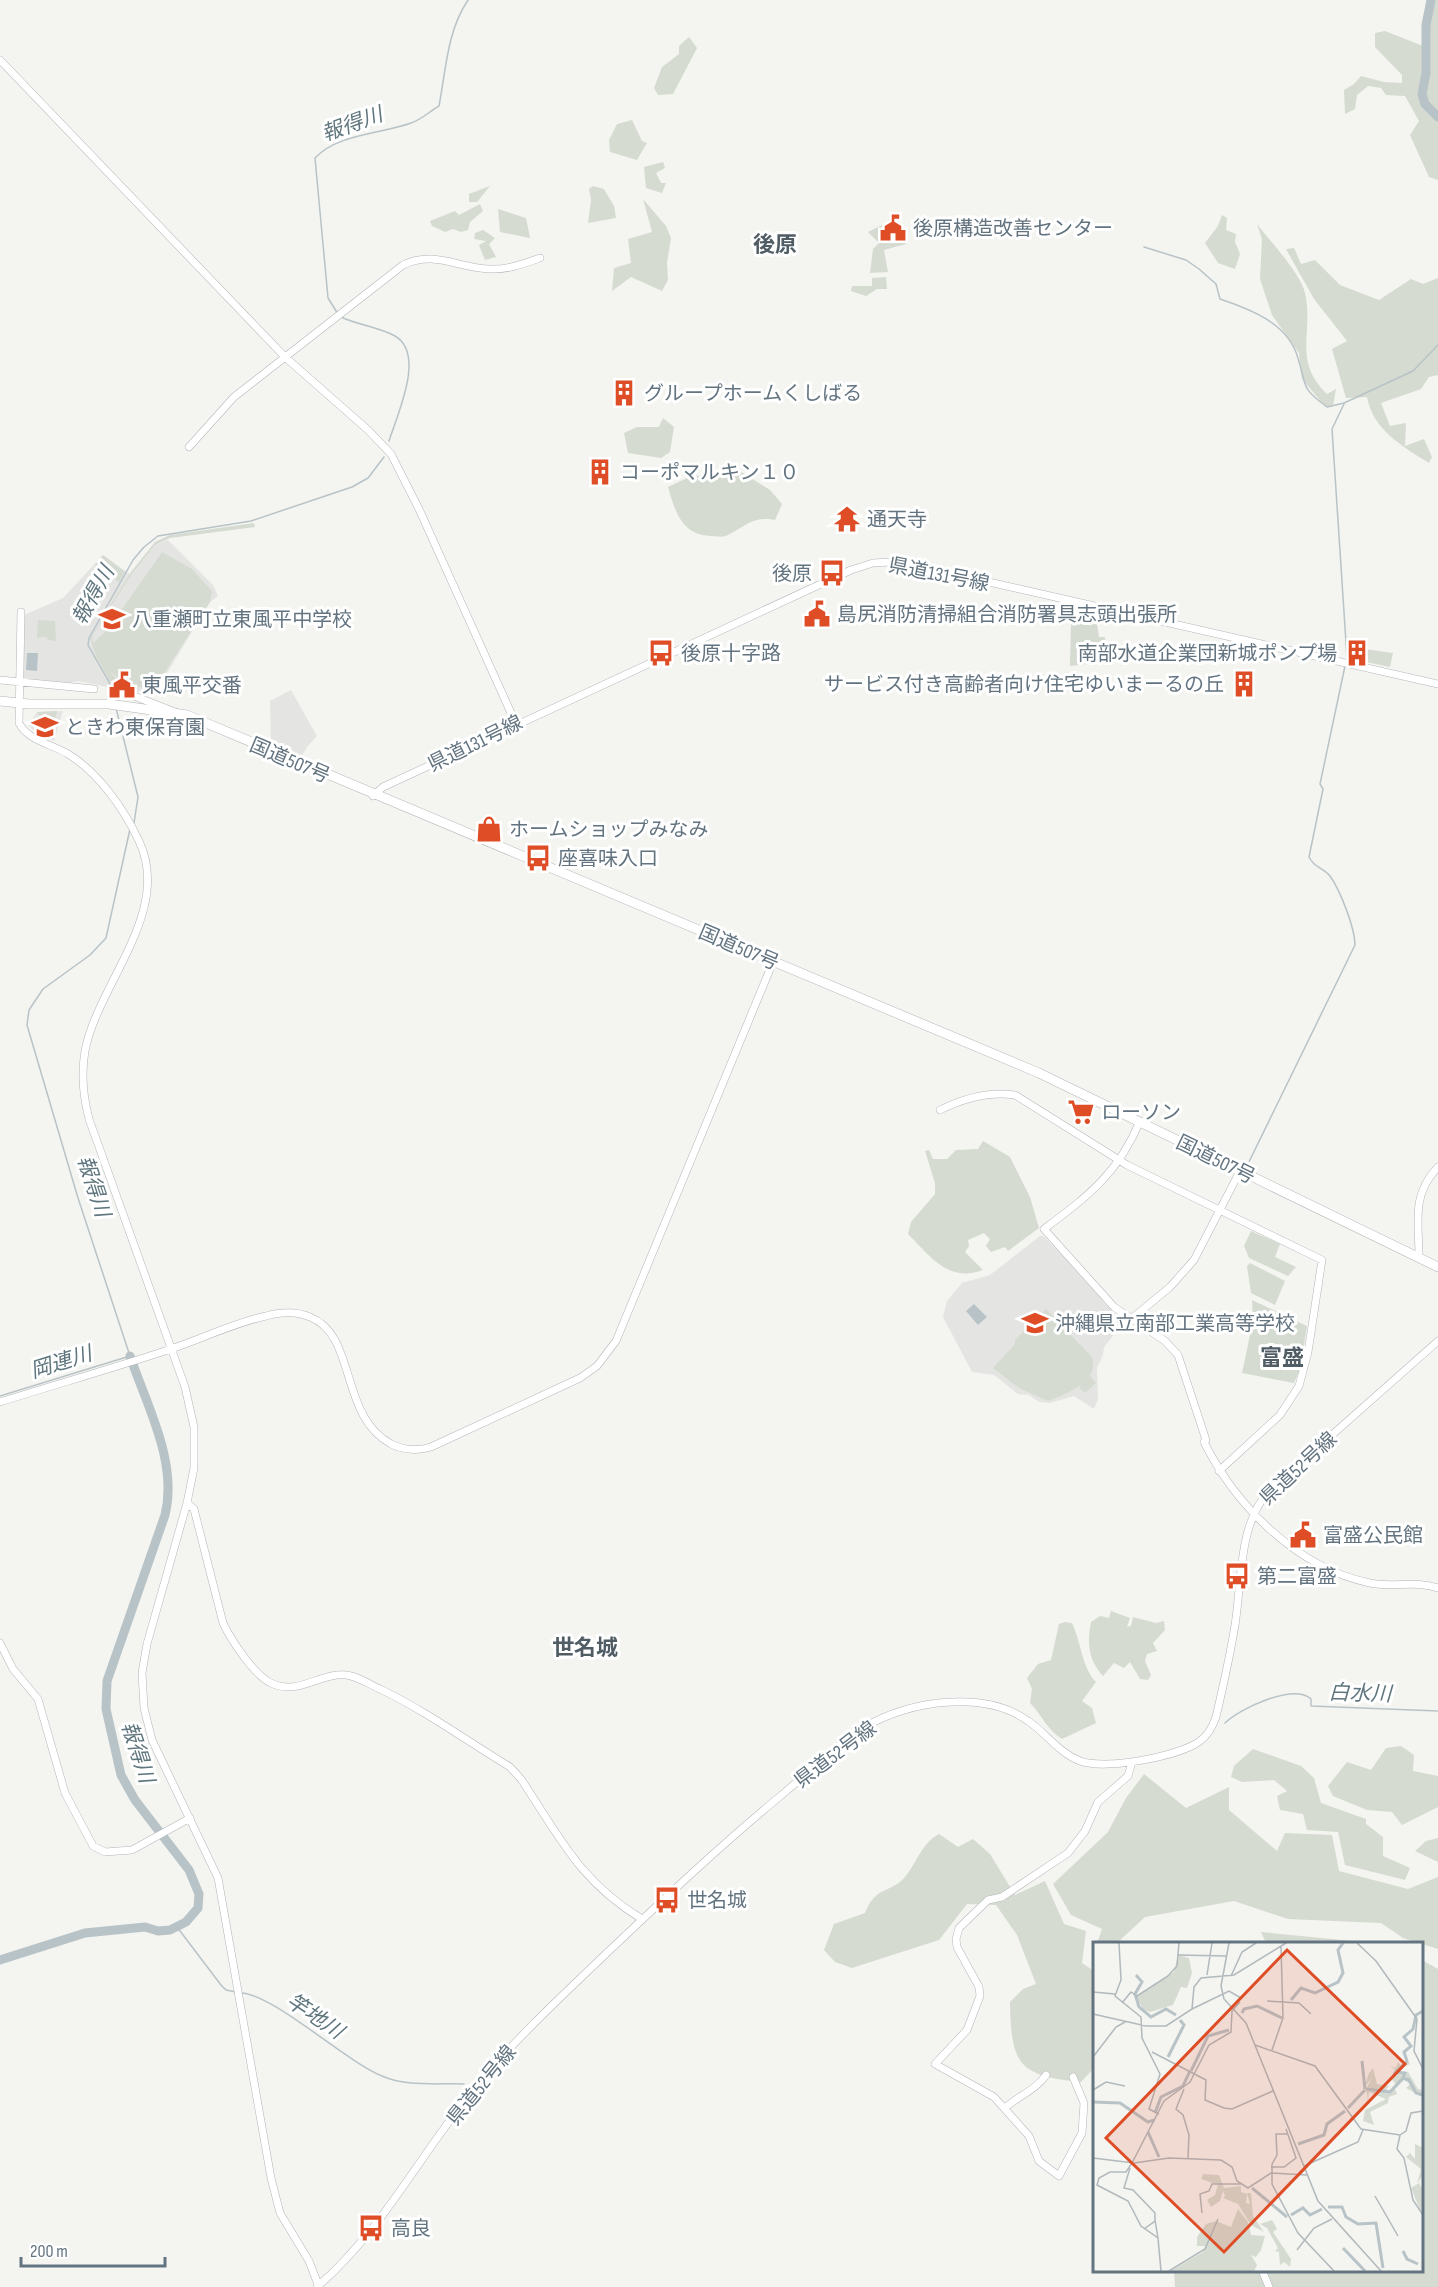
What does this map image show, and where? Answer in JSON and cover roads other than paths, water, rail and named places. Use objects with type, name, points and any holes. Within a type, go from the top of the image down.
[{"type":"highway","name":"国道507号","points":[[0,701],[18,704],[109,704],[175,712],[1039,1072],[1438,1267]]},
{"type":"highway","name":"国道507号","points":[[0,707],[18,704]]},
{"type":"street","points":[[0,60],[285,357],[368,430],[396,462],[516,724]]},
{"type":"street","points":[[189,447],[234,397],[391,273],[411,261],[441,258],[471,267],[502,269],[540,258]]},
{"type":"street","name":"県道131号線","points":[[373,795],[383,787],[516,724],[814,587],[877,563],[899,563],[936,570],[1438,684]]},
{"type":"street","points":[[21,612],[19,723],[25,731],[69,754],[110,793],[126,816],[142,850],[146,889],[142,915],[90,1032],[85,1050],[83,1086],[89,1119],[172,1349],[189,1401],[194,1427],[194,1460],[187,1503],[149,1634],[142,1683],[144,1708],[152,1740],[215,1869],[222,1894],[273,2187],[280,2213],[309,2261],[318,2287]]},
{"type":"street","points":[[0,680],[94,689]]},
{"type":"street","points":[[129,693],[175,712]]},
{"type":"street","points":[[0,1402],[172,1349],[266,1316],[297,1313],[312,1318],[334,1338],[364,1421],[387,1441],[398,1447],[414,1449],[431,1447],[479,1427],[587,1373],[604,1358],[616,1341],[773,962]]},
{"type":"street","points":[[940,1110],[963,1100],[995,1094],[1014,1095],[1120,1161],[1322,1260],[1308,1353],[1299,1386],[1280,1415],[1219,1471]]},
{"type":"street","points":[[1140,1121],[1120,1161],[1093,1192],[1044,1229],[1114,1307],[1130,1320],[1165,1341],[1178,1355],[1205,1441],[1219,1471],[1233,1491],[1297,1551],[1333,1572],[1370,1584],[1423,1584],[1438,1588]]},
{"type":"street","points":[[1419,1257],[1420,1193],[1425,1182],[1438,1167]]},
{"type":"street","points":[[1130,1320],[1170,1287],[1194,1260],[1240,1172]]},
{"type":"street","name":"県道52号線","points":[[318,2287],[378,2224],[469,2095],[550,2007],[748,1822],[871,1724],[902,1712],[955,1702],[985,1703],[1019,1715],[1075,1759],[1102,1765],[1132,1762],[1193,1745],[1206,1735],[1214,1723],[1235,1626],[1246,1535],[1254,1511],[1271,1489],[1438,1341]]},
{"type":"street","points":[[187,1503],[194,1509],[223,1623],[231,1639],[264,1678],[275,1685],[289,1688],[330,1677],[352,1676],[407,1702],[510,1767],[522,1779],[585,1875],[610,1898],[642,1919]]},
{"type":"street","points":[[0,1643],[13,1669],[38,1700],[65,1793],[87,1839],[98,1850],[105,1852],[132,1850],[190,1818]]},
{"type":"street","points":[[1073,2077],[1084,2103],[1082,2133],[1059,2176],[1039,2161],[1029,2136],[1005,2108],[987,2092],[935,2064],[967,2030],[980,1996],[979,1987],[957,1947],[956,1933],[963,1923],[988,1900],[1002,1897],[1068,1853],[1085,1831],[1098,1802],[1128,1776],[1132,1762]]},
{"type":"street","points":[[1005,2108],[1018,2097],[1037,2087],[1046,2075]]},
{"type":"street","points":[[1262,2272],[1269,2287]]},
{"type":"waterway","name":"報得川","points":[[338,314],[328,298],[315,158],[335,144],[411,123],[439,106],[451,38],[468,0]]},
{"type":"waterway","points":[[1431,0],[1426,25],[1426,73],[1422,94],[1425,104],[1438,117]]},
{"type":"waterway","points":[[1144,247],[1186,260],[1216,284],[1220,299],[1255,313],[1277,327],[1293,346],[1308,390],[1327,407],[1344,403],[1413,371],[1438,345]]},
{"type":"waterway","name":"報得川","points":[[341,317],[395,336],[404,345],[408,356],[407,386],[389,441]]},
{"type":"waterway","points":[[1344,404],[1332,429],[1347,658]]},
{"type":"waterway","name":"報得川","points":[[114,701],[109,682],[88,645],[89,638],[133,560],[144,547],[158,536],[251,521],[352,487],[368,478],[384,457]]},
{"type":"waterway","points":[[1246,1168],[1355,945],[1350,919],[1334,882],[1328,873],[1309,857],[1323,789],[1320,784],[1345,666]]},
{"type":"waterway","name":"報得川","points":[[116,708],[138,797],[134,823]]},
{"type":"waterway","name":"報得川","points":[[0,1396],[130,1356],[78,1198],[27,1025],[29,1010],[43,989],[90,955],[106,938],[130,829]]},
{"type":"waterway","name":"報得川","points":[[0,1960],[85,1933],[145,1927],[158,1931],[170,1930],[186,1922],[198,1908],[199,1894],[189,1870],[135,1800],[121,1775],[106,1709],[107,1681],[165,1515],[168,1495],[167,1475],[159,1434],[130,1356]]},
{"type":"waterway","name":"白水川","points":[[1225,1723],[1254,1705],[1292,1694],[1303,1695],[1311,1699],[1311,1706],[1438,1711]]},
{"type":"waterway","name":"竿地川","points":[[177,1927],[221,1985],[226,1990],[236,1992]]},
{"type":"waterway","name":"竿地川","points":[[241,1993],[255,1996],[271,2004],[349,2057],[382,2076],[411,2083],[464,2084]]},
{"type":"place","name":"後原構造改善センター","points":[[893,228]]},
{"type":"place","name":"グループホームくしばる","points":[[624,393]]},
{"type":"place","name":"コーポマルキン１０","points":[[600,472]]},
{"type":"place","name":"通天寺","points":[[847,519]]},
{"type":"place","name":"後原","points":[[832,573]]},
{"type":"place","name":"島尻消防清掃組合消防署具志頭出張所","points":[[817,614]]},
{"type":"place","name":"八重瀬町立東風平中学校","points":[[112,619]]},
{"type":"place","name":"後原十字路","points":[[661,653]]},
{"type":"place","name":"南部水道企業団新城ポンプ場","points":[[1357,653]]},
{"type":"place","name":"サービス付き高齢者向け住宅ゆいまーるの丘","points":[[1244,684]]},
{"type":"place","name":"東風平交番","points":[[122,685]]},
{"type":"place","name":"ときわ東保育園","points":[[45,727]]},
{"type":"place","name":"ホームショップみなみ","points":[[489,829]]},
{"type":"place","name":"座喜味入口","points":[[538,858]]},
{"type":"place","name":"ローソン","points":[[1081,1112]]},
{"type":"place","name":"沖縄県立南部工業高等学校","points":[[1035,1323]]},
{"type":"place","name":"富盛公民館","points":[[1303,1535]]},
{"type":"place","name":"第二富盛","points":[[1237,1576]]},
{"type":"place","name":"世名城","points":[[667,1900]]},
{"type":"place","name":"高良","points":[[371,2228]]},
{"type":"district","name":"後原","points":[[775,244]]},
{"type":"district","name":"富盛","points":[[1282,1357]]},
{"type":"district","name":"世名城","points":[[585,1647]]},
{"type":"water label","name":"岡連川","points":[[61,1362]]}]
